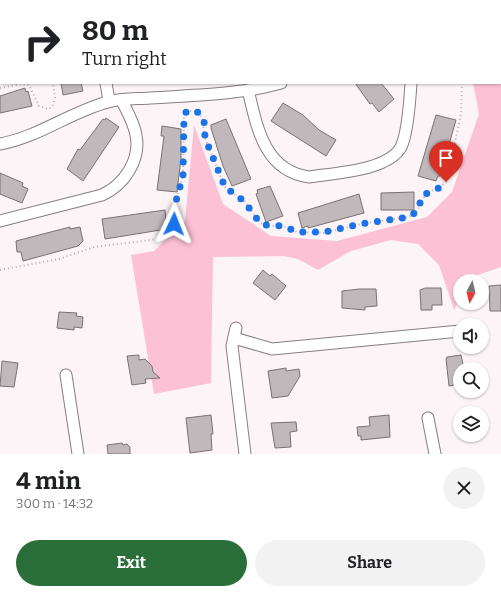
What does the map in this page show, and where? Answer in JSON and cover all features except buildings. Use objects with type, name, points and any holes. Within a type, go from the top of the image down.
[{"type":"street","points":[[106,84],[109,101]]},
{"type":"street","points":[[0,144],[32,135],[84,110],[109,101],[201,89],[248,90],[276,84]]},
{"type":"street","points":[[248,90],[266,147],[275,160],[286,170],[298,175],[309,176],[383,163],[398,152],[402,146],[410,105],[411,84]]},
{"type":"street","points":[[0,221],[102,195],[115,189],[131,167],[137,149],[137,135],[122,100]]},
{"type":"street","points":[[245,454],[232,346],[235,333],[272,349],[453,332]]},
{"type":"street","points":[[66,375],[78,454]]},
{"type":"street","points":[[428,418],[435,454]]},
{"type":"path","points":[[232,0],[240,0]]},
{"type":"path","points":[[0,88],[20,84],[29,86],[39,106],[48,109],[54,104],[53,84]]},
{"type":"path","points":[[0,270],[60,259],[94,247],[159,239],[169,235],[174,224],[176,201],[183,176],[184,115],[187,111],[191,110],[199,113],[204,120],[205,138],[225,187],[244,201],[260,223],[271,226],[283,226],[297,232],[324,232],[366,223],[409,217],[417,211],[423,195],[439,188],[446,182],[461,115],[462,84]]},
{"type":"shaded area","points":[[473,84],[501,84],[501,267],[481,274],[453,274],[453,307],[439,265],[418,244],[391,240],[351,251],[318,270],[298,259],[283,256],[213,257],[211,383],[154,394],[131,255],[154,251],[185,221],[194,125],[223,204],[271,236],[337,241],[427,217],[452,192],[479,114]]},
{"type":"route","points":[[174,224],[174,208],[183,176],[184,115],[187,111],[191,110],[199,113],[204,120],[205,138],[225,187],[244,201],[260,223],[265,225],[283,226],[297,232],[311,233],[409,217],[414,215],[417,211],[423,195],[432,192],[444,185],[446,182]]}]
